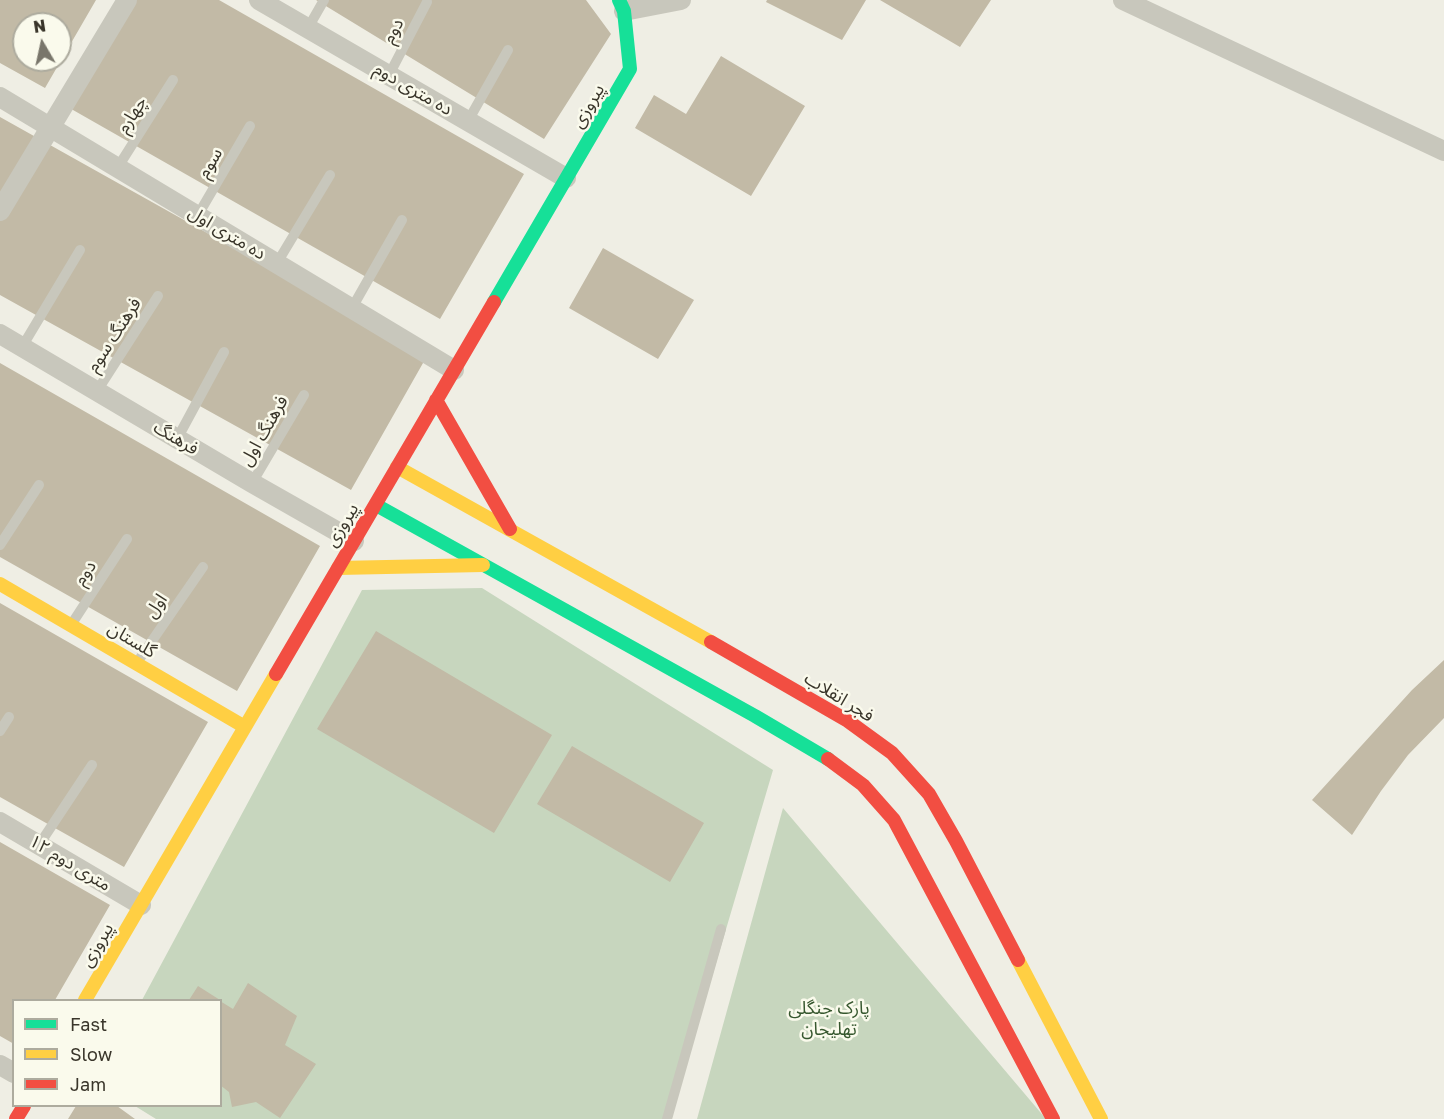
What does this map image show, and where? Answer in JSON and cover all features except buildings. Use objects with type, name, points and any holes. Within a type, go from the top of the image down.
[{"type":"street","points":[[0,211],[127,0]]},
{"type":"street","name":"ده متری دوم","points":[[259,0],[566,178]]},
{"type":"street","points":[[622,5],[681,0]]},
{"type":"street","points":[[1123,0],[1444,151]]},
{"type":"street","name":"پیروزی","points":[[86,999],[630,69],[622,5]]},
{"type":"street","name":"ده متری اول","points":[[0,97],[454,370]]},
{"type":"street","name":"فرهنگ","points":[[0,334],[354,541]]},
{"type":"street","points":[[436,400],[510,531]]},
{"type":"street","name":"فجر انقلاب","points":[[397,467],[838,715],[892,753],[929,794],[1101,1119]]},
{"type":"street","points":[[376,505],[815,751],[863,785],[894,820],[1053,1119]]},
{"type":"street","points":[[338,568],[483,564]]},
{"type":"street","name":"گلستان","points":[[0,584],[245,727]]},
{"type":"street","name":"۱۲ متری دوم","points":[[0,822],[141,905]]},
{"type":"lane","points":[[308,28],[324,0]]},
{"type":"lane","name":"دوم","points":[[389,75],[427,2]]},
{"type":"lane","points":[[468,121],[508,50]]},
{"type":"lane","name":"چهارم","points":[[118,167],[173,80]]},
{"type":"lane","name":"سوم","points":[[198,215],[250,126]]},
{"type":"lane","points":[[277,263],[330,175]]},
{"type":"lane","points":[[352,308],[402,220]]},
{"type":"lane","points":[[22,347],[80,250]]},
{"type":"lane","name":"فرهنگ سوم","points":[[97,391],[158,296]]},
{"type":"lane","points":[[177,439],[224,352]]},
{"type":"lane","name":"فرهنگ اول","points":[[252,483],[304,395]]},
{"type":"lane","points":[[0,545],[39,485]]},
{"type":"lane","name":"دوم","points":[[70,625],[127,539]]},
{"type":"lane","name":"اول","points":[[136,664],[203,567]]},
{"type":"lane","points":[[0,731],[9,717]]},
{"type":"lane","points":[[39,845],[92,765]]},
{"type":"lane","points":[[668,1119],[721,930]]},
{"type":"green space","points":[[482,588],[773,770],[670,1119],[156,1119],[137,1107],[222,1107],[222,999],[143,999],[362,590]]},
{"type":"green space","name":"پارک جنگلی تهلیجان","points":[[783,808],[1046,1119],[697,1119]]},
{"type":"traffic: fast","points":[[494,302],[630,69],[624,11],[619,0]]},
{"type":"traffic: fast","points":[[376,505],[828,759]]},
{"type":"traffic: slow","points":[[397,467],[711,642]]},
{"type":"traffic: slow","points":[[338,568],[483,565]]},
{"type":"traffic: slow","points":[[0,584],[245,727]]},
{"type":"traffic: slow","points":[[86,999],[276,674]]},
{"type":"traffic: slow","points":[[1018,960],[1101,1119]]},
{"type":"traffic: jam","points":[[276,674],[494,302]]},
{"type":"traffic: jam","points":[[436,400],[510,529]]},
{"type":"traffic: jam","points":[[711,642],[848,721],[892,753],[929,794],[1018,960]]},
{"type":"traffic: jam","points":[[828,759],[863,785],[894,820],[1053,1119]]},
{"type":"traffic: jam","points":[[16,1119],[23,1107]]}]
